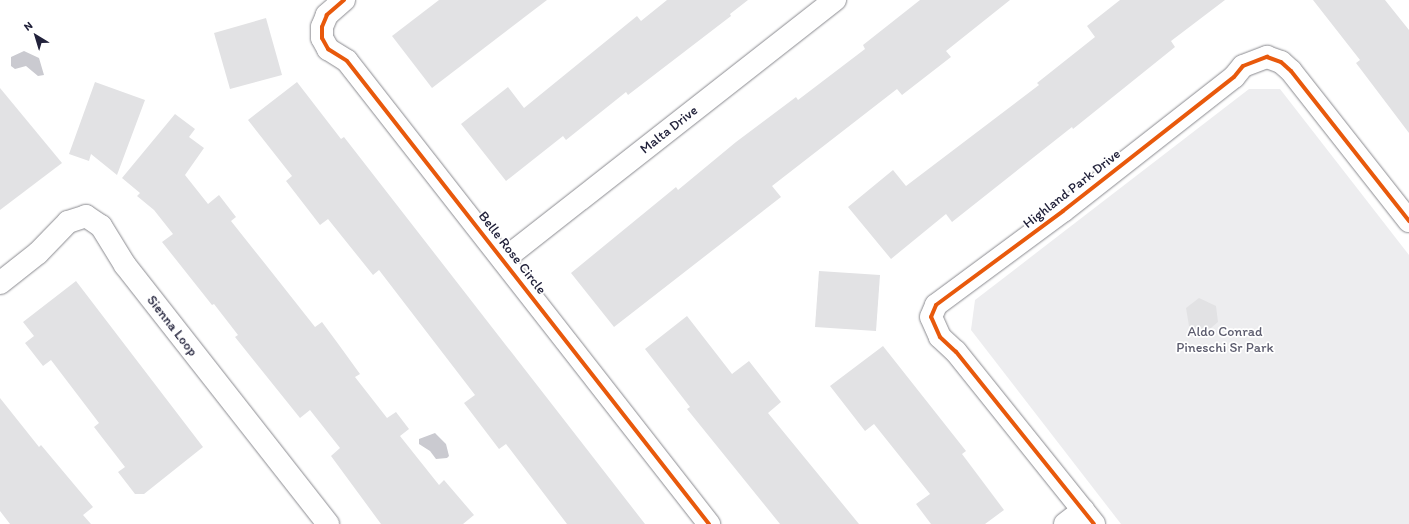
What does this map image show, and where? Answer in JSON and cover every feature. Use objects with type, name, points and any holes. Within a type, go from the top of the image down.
[{"type":"street","name":"Belle Rose Circle","points":[[344,0],[327,15],[322,27],[322,38],[328,49],[347,61],[709,524]]},
{"type":"street","name":"Malta Drive","points":[[503,260],[835,0]]},
{"type":"street","name":"Highland Park Drive","points":[[1065,524],[1089,517],[956,352],[940,337],[931,317],[936,305],[945,297],[1063,211],[1234,76],[1243,66],[1267,57],[1281,62],[1291,71],[1409,221]]},
{"type":"street","name":"Sienna Loop","points":[[0,283],[38,253],[68,222],[86,216],[101,226],[125,265],[328,524]]},
{"type":"green space","name":"Aldo Conrad Pineschi Sr Park","points":[[1249,89],[1280,89],[1409,255],[1409,524],[1121,524],[971,330],[975,300]]},
{"type":"shaded area","points":[[24,51],[39,58],[44,75],[38,76],[26,66],[15,69],[11,66],[11,57]]},
{"type":"shaded area","points":[[435,433],[446,444],[449,456],[447,458],[436,459],[430,451],[419,444],[419,439]]},
{"type":"building","points":[[439,0],[547,0],[432,88],[392,36]]},
{"type":"building","points":[[667,0],[748,0],[730,14],[731,16],[628,95],[626,92],[566,140],[563,136],[506,181],[461,124],[508,87],[524,108],[637,16],[641,21]]},
{"type":"building","points":[[920,0],[1010,0],[946,51],[951,57],[902,95],[897,89],[772,186],[781,197],[614,327],[571,273],[676,187],[678,190],[736,142],[796,97],[798,100],[865,49],[863,45]]},
{"type":"building","points":[[1120,0],[1225,0],[1171,41],[1175,47],[1073,129],[1072,127],[952,222],[946,214],[891,259],[848,207],[893,170],[906,186],[1039,85],[1037,83],[1095,37],[1087,26]]},
{"type":"building","points":[[1313,0],[1385,0],[1409,30],[1409,133],[1356,63],[1360,60]]},
{"type":"building","points":[[266,18],[282,75],[230,89],[214,33]]},
{"type":"building","points":[[95,82],[145,100],[117,175],[91,154],[89,161],[69,154]]},
{"type":"building","points":[[297,82],[341,139],[344,137],[645,524],[567,524],[506,444],[499,449],[464,403],[475,395],[379,270],[373,275],[328,219],[320,225],[286,181],[292,176],[248,120]]},
{"type":"building","points":[[0,88],[62,163],[0,210]]},
{"type":"building","points":[[175,114],[195,129],[189,137],[204,148],[185,175],[208,204],[219,195],[236,217],[231,221],[315,327],[322,322],[360,374],[355,377],[387,418],[396,412],[409,429],[400,436],[439,485],[444,480],[474,515],[463,524],[381,524],[331,456],[340,448],[310,410],[300,418],[235,337],[238,335],[214,304],[212,305],[162,242],[173,234],[154,210],[137,196],[140,193],[122,178]]},
{"type":"building","points":[[819,271],[880,275],[876,331],[815,327]]},
{"type":"building","points":[[76,281],[203,447],[144,494],[135,494],[118,472],[125,467],[94,427],[99,423],[51,360],[43,366],[25,343],[34,336],[23,322]]},
{"type":"building","points":[[1199,298],[1216,306],[1218,322],[1205,333],[1189,326],[1186,308]]},
{"type":"building","points":[[687,316],[732,374],[749,361],[781,402],[768,413],[859,524],[780,524],[687,409],[690,407],[645,349]]},
{"type":"building","points":[[883,346],[966,451],[962,454],[1004,510],[985,524],[931,524],[916,504],[930,494],[874,424],[865,431],[830,386]]},
{"type":"building","points":[[0,398],[39,447],[41,445],[93,507],[83,515],[91,524],[10,524],[0,511]]},
{"type":"cycle path","points":[[344,0],[327,15],[322,27],[322,38],[328,49],[347,61],[709,524]]},
{"type":"cycle path","points":[[1094,524],[956,352],[940,337],[931,317],[936,305],[1063,211],[1234,77],[1243,66],[1267,57],[1281,62],[1291,71],[1409,221]]}]
